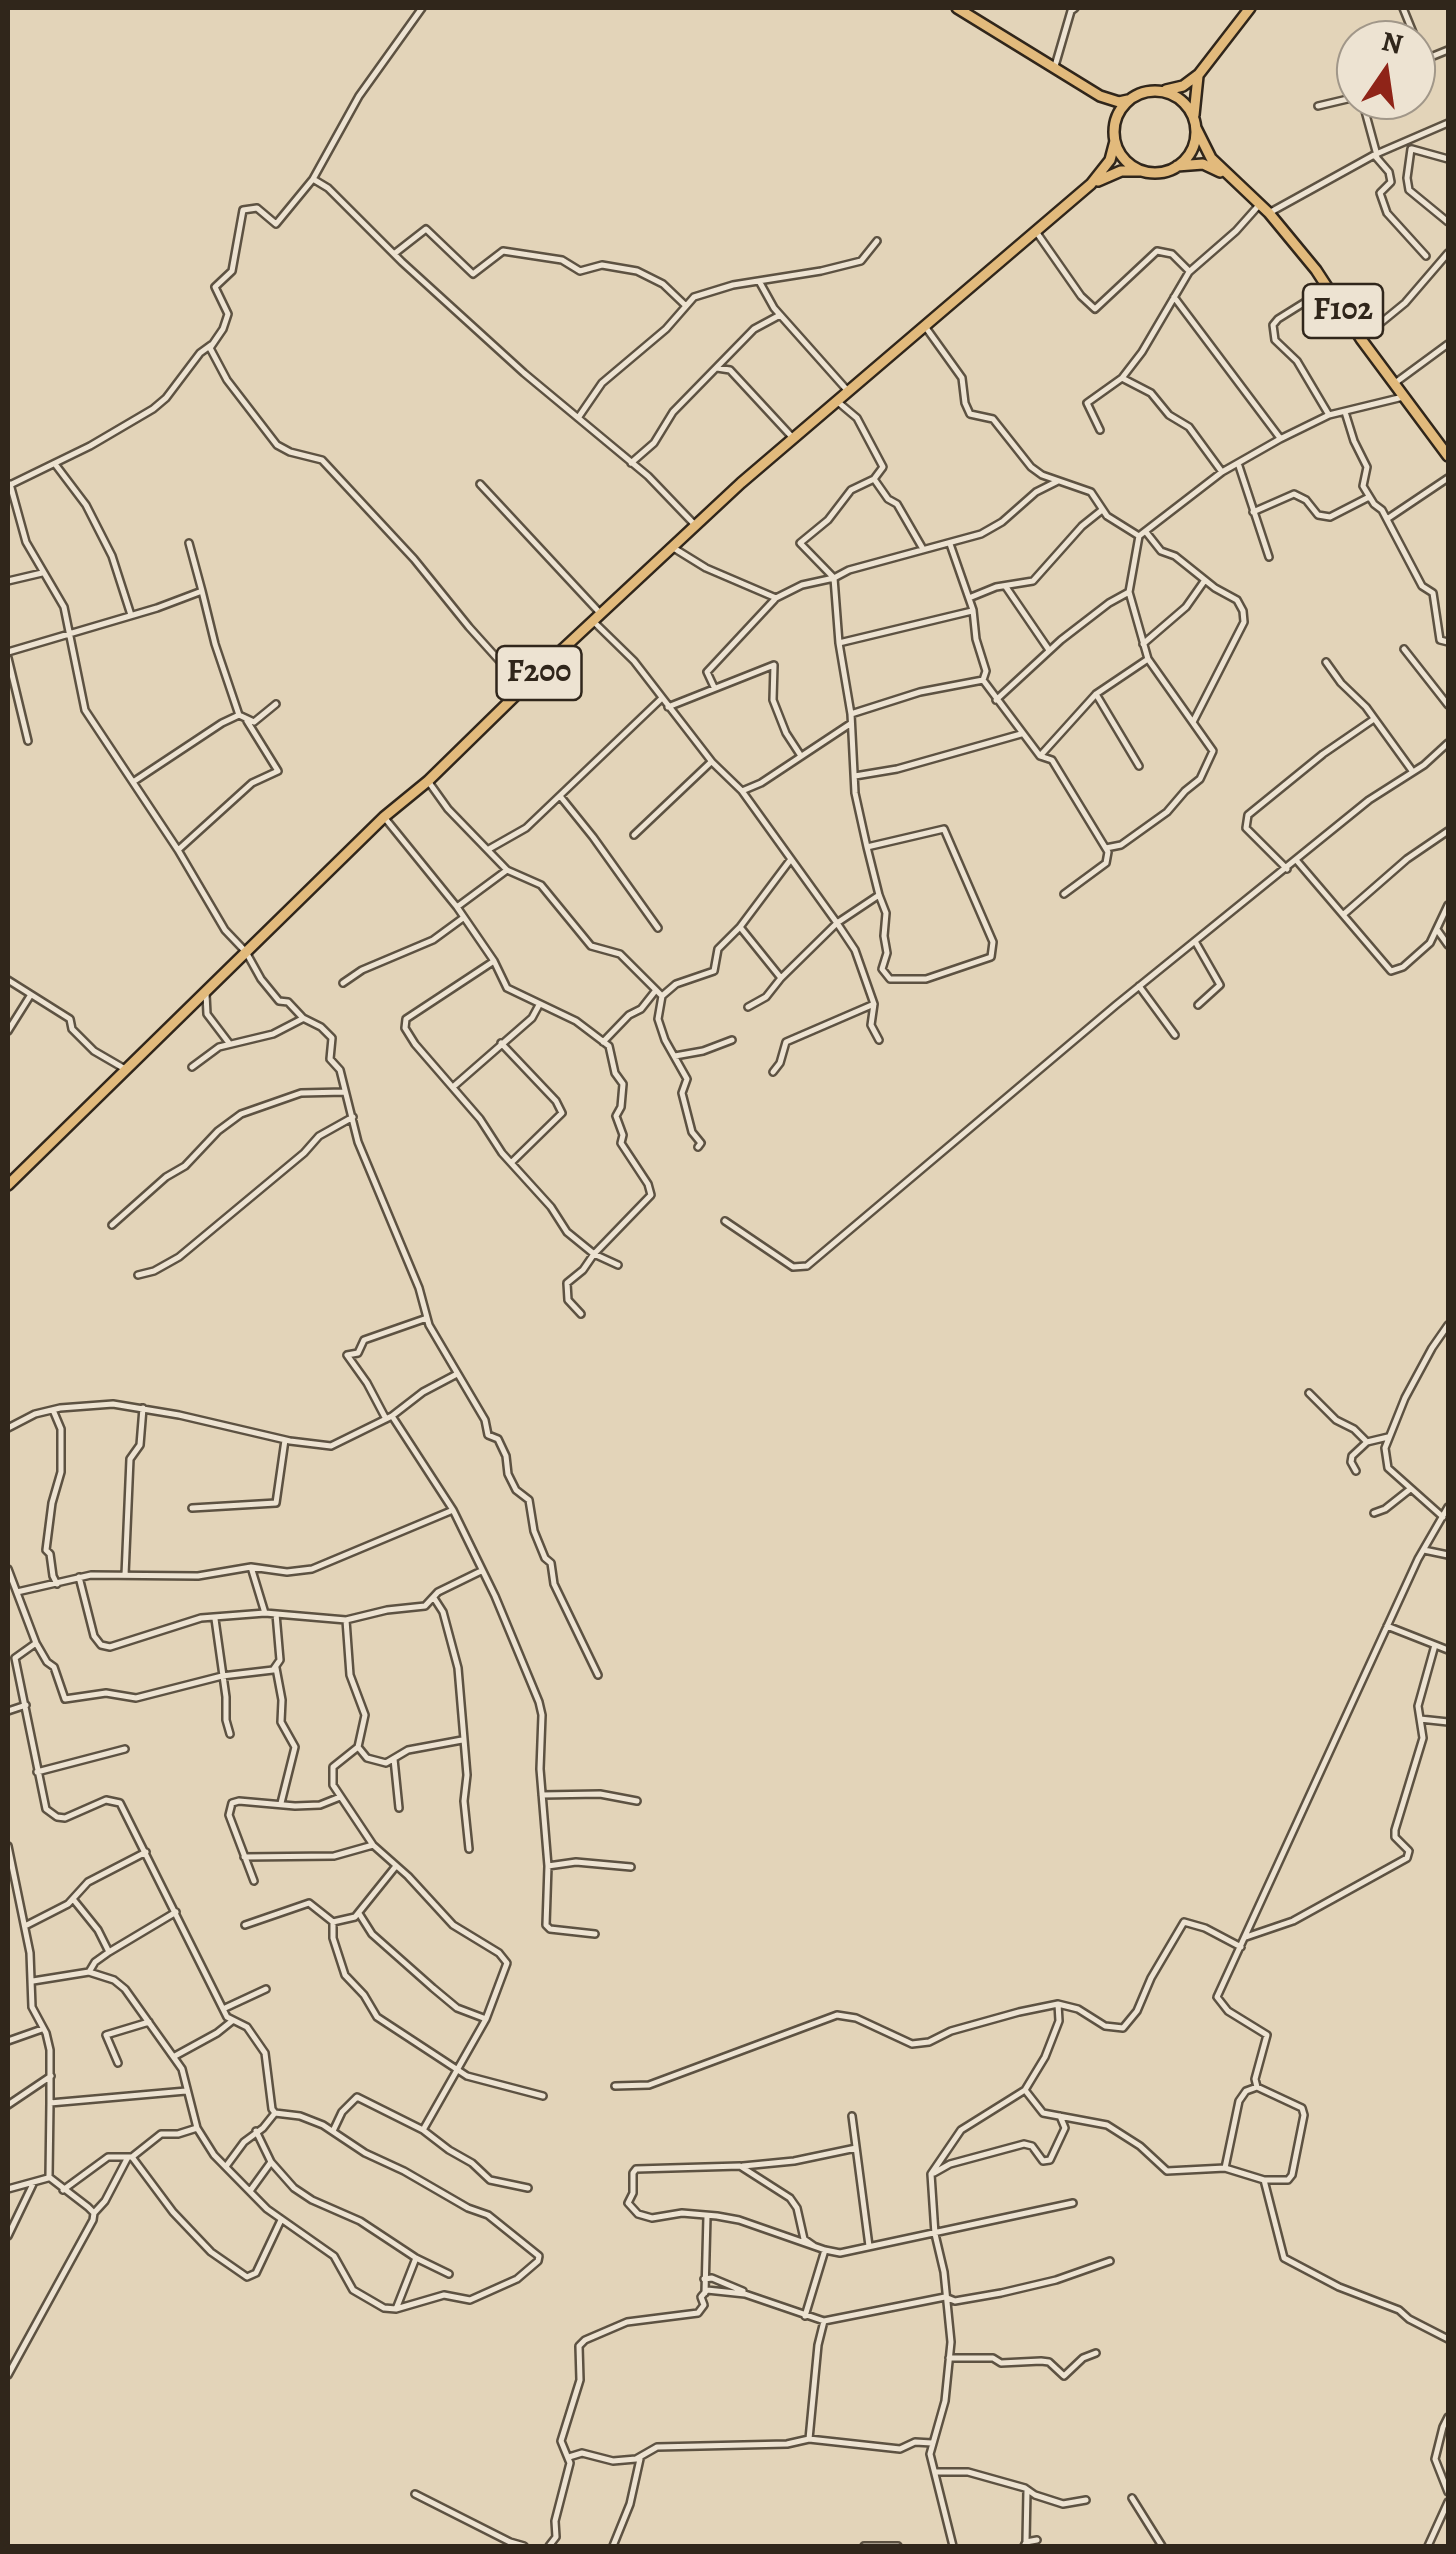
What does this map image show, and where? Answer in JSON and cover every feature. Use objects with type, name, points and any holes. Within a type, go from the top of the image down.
[{"type":"main road","points":[[957,8],[1113,102],[1145,92],[1178,89],[1199,74],[1250,8]]},
{"type":"main road","points":[[1095,92],[1108,110],[1115,141],[1130,164],[1143,171],[1166,171],[1178,166],[1192,150],[1199,74]]},
{"type":"main road","points":[[1160,91],[1181,100],[1195,123]]},
{"type":"main road","points":[[1114,129],[1119,112],[1131,98]]},
{"type":"main road","name":"F102","points":[[1195,123],[1207,154],[1269,212],[1448,456]]},
{"type":"main road","name":"F200","points":[[8,1185],[384,816],[428,781],[695,525],[792,437],[1091,184],[1110,160],[1115,141]]},
{"type":"main road","name":"F102","points":[[1178,166],[1203,164],[1226,175]]},
{"type":"main road","name":"F200","points":[[1091,184],[1122,171],[1143,171]]},
{"type":"street","points":[[422,8],[359,96],[312,179],[276,224],[257,208],[243,210],[232,271],[215,286],[227,318],[211,345],[200,352],[166,398],[55,464],[9,485],[20,528],[64,607],[85,710],[261,980],[280,1001],[288,1002],[332,1038],[330,1058],[340,1070],[368,1170],[413,1272],[427,1318],[485,1420],[488,1435],[498,1439],[516,1490],[529,1500],[534,1532],[545,1558],[551,1562],[554,1584],[598,1675]]},
{"type":"street","points":[[1055,66],[1075,8]]},
{"type":"street","points":[[1318,106],[1336,102]]},
{"type":"street","points":[[1366,120],[1376,155],[1389,172],[1391,182],[1380,193],[1387,214],[1426,256]]},
{"type":"street","points":[[1269,212],[1376,155],[1448,123]]},
{"type":"street","points":[[1400,146],[1448,159]]},
{"type":"street","points":[[1411,148],[1409,190],[1448,222]]},
{"type":"street","points":[[312,179],[328,188],[394,254],[672,498],[695,525]]},
{"type":"street","points":[[1100,430],[1087,404],[1122,378],[1142,352],[1189,272],[1236,231],[1260,203]]},
{"type":"street","points":[[394,254],[426,229],[473,274],[503,251],[562,260],[580,271],[602,265],[637,271],[664,284],[685,305]]},
{"type":"street","points":[[1037,233],[1081,296],[1096,309],[1156,251],[1172,254],[1189,272]]},
{"type":"street","points":[[578,418],[602,383],[700,294],[861,262],[877,241]]},
{"type":"street","points":[[1361,339],[1406,303],[1448,253]]},
{"type":"street","points":[[759,280],[780,315],[847,390]]},
{"type":"street","points":[[1328,288],[1273,326],[1276,340],[1297,361],[1329,415]]},
{"type":"street","points":[[1174,297],[1280,439]]},
{"type":"street","points":[[631,463],[654,443],[673,412],[754,329],[780,315]]},
{"type":"street","points":[[924,325],[962,378],[970,414],[993,419],[1025,462],[1042,474],[1091,492],[1102,510],[1138,536]]},
{"type":"street","points":[[1396,383],[1448,344]]},
{"type":"street","points":[[211,345],[226,380],[277,445],[322,460],[524,687]]},
{"type":"street","points":[[717,368],[730,370],[792,437]]},
{"type":"street","points":[[1122,378],[1151,393],[1169,415],[1189,426],[1222,472]]},
{"type":"street","points":[[1138,536],[1222,472],[1280,439],[1329,415],[1406,397]]},
{"type":"street","points":[[836,400],[856,418],[883,467],[874,478],[852,490],[828,520],[800,543],[834,578],[839,643],[852,714],[854,794],[867,847],[879,895],[886,913],[887,952],[882,970],[885,976],[901,980],[926,978],[990,957],[993,942],[944,829],[867,847]]},
{"type":"street","points":[[1346,412],[1354,441],[1368,467],[1363,486],[1387,520],[1422,586],[1433,594],[1440,640],[1448,642]]},
{"type":"street","points":[[1238,463],[1269,557]]},
{"type":"street","points":[[55,464],[86,505],[112,556],[131,616]]},
{"type":"street","points":[[874,478],[896,504],[922,549]]},
{"type":"street","points":[[1387,520],[1448,478]]},
{"type":"street","points":[[714,687],[707,672],[776,598],[849,570],[993,529],[1036,492],[1058,481]]},
{"type":"street","points":[[480,484],[634,661],[712,762],[742,791],[838,923],[855,950],[874,1004],[871,1025],[879,1040]]},
{"type":"street","points":[[1253,512],[1294,494],[1306,500],[1318,515],[1330,517],[1370,498]]},
{"type":"street","points":[[969,598],[996,587],[1033,582],[1082,526],[1102,510]]},
{"type":"street","points":[[1146,532],[1161,550],[1237,600],[1244,611],[1244,622],[1193,722]]},
{"type":"street","points":[[1106,848],[1122,845],[1145,830],[1200,780],[1213,751],[1148,659],[1129,592],[1138,536]]},
{"type":"street","points":[[178,850],[252,782],[278,771],[247,721],[239,715],[215,644],[190,543]]},
{"type":"street","points":[[950,544],[973,610],[986,671],[984,680],[1040,756],[1052,760],[1109,856],[1106,863],[1064,894]]},
{"type":"street","points":[[672,547],[706,568],[776,598]]},
{"type":"street","points":[[8,581],[42,572]]},
{"type":"street","points":[[1143,644],[1186,607],[1205,580]]},
{"type":"street","points":[[1006,587],[1049,650]]},
{"type":"street","points":[[28,741],[8,655],[202,591]]},
{"type":"street","points":[[996,700],[1049,650],[1129,592]]},
{"type":"street","points":[[839,643],[973,610]]},
{"type":"street","points":[[1404,649],[1448,705]]},
{"type":"street","points":[[1040,756],[1096,694],[1148,659]]},
{"type":"street","points":[[1326,662],[1413,772]]},
{"type":"street","points":[[668,707],[774,665],[773,700],[786,733],[801,756]]},
{"type":"street","points":[[852,714],[920,692],[984,680]]},
{"type":"street","points":[[1096,694],[1139,766]]},
{"type":"street","points":[[490,849],[526,828],[662,699]]},
{"type":"street","points":[[247,721],[254,722],[276,704]]},
{"type":"street","points":[[134,782],[198,737],[239,715]]},
{"type":"street","points":[[1287,869],[1246,828],[1248,816],[1374,718]]},
{"type":"street","points":[[742,791],[761,783],[850,724]]},
{"type":"street","points":[[854,776],[896,770],[1022,733]]},
{"type":"street","points":[[725,1222],[793,1267],[806,1266],[897,1193],[1011,1091],[1369,800],[1447,749]]},
{"type":"street","points":[[634,835],[712,762]]},
{"type":"street","points":[[428,781],[507,870],[541,885],[591,946],[620,954],[662,996],[658,1019],[687,1079],[682,1093],[698,1147]]},
{"type":"street","points":[[560,796],[658,928]]},
{"type":"street","points":[[384,816],[457,907],[494,961],[507,988],[576,1021],[609,1046],[615,1073],[623,1084],[616,1116],[624,1135],[621,1144],[651,1195],[583,1270],[567,1282],[568,1300],[580,1314]]},
{"type":"street","points":[[1344,914],[1407,858],[1448,831]]},
{"type":"street","points":[[662,996],[676,984],[714,971],[718,949],[740,927],[791,858]]},
{"type":"street","points":[[1297,861],[1391,971],[1420,954],[1438,930],[1448,905]]},
{"type":"street","points":[[457,907],[507,870]]},
{"type":"street","points":[[748,1007],[766,997],[838,923],[879,895]]},
{"type":"street","points":[[343,983],[362,970],[433,940],[464,917]]},
{"type":"street","points":[[740,927],[781,978]]},
{"type":"street","points":[[1438,930],[1448,945]]},
{"type":"street","points":[[1196,942],[1220,985],[1198,1005]]},
{"type":"street","points":[[494,961],[404,1022],[415,1044],[551,1207],[564,1228],[594,1254],[618,1266]]},
{"type":"street","points":[[8,980],[70,1020],[72,1029],[88,1046],[125,1069]]},
{"type":"street","points":[[1139,986],[1175,1035]]},
{"type":"street","points":[[603,1042],[629,1015],[641,1009],[656,990]]},
{"type":"street","points":[[206,991],[207,1014],[228,1043]]},
{"type":"street","points":[[8,1032],[30,996]]},
{"type":"street","points":[[773,1072],[786,1042],[874,1004]]},
{"type":"street","points":[[453,1086],[532,1018],[538,1005]]},
{"type":"street","points":[[192,1067],[228,1043],[272,1034],[304,1018]]},
{"type":"street","points":[[675,1056],[732,1040]]},
{"type":"street","points":[[501,1043],[556,1101],[562,1113],[512,1162]]},
{"type":"street","points":[[112,1225],[241,1114],[301,1093],[345,1092]]},
{"type":"street","points":[[138,1275],[179,1257],[304,1153],[319,1136],[353,1117]]},
{"type":"street","points":[[427,1318],[364,1340],[358,1353],[347,1355],[454,1510],[539,1702],[548,1866],[546,1925],[550,1929],[595,1934]]},
{"type":"street","points":[[1025,2090],[1036,2108],[1107,2125],[1140,2146],[1167,2171],[1225,2168],[1264,2180],[1288,2180],[1292,2175],[1304,2115],[1300,2105],[1257,2087],[1255,2079],[1267,2035],[1228,2011],[1218,1996],[1388,1626],[1446,1513],[1410,1490],[1388,1468],[1385,1448],[1428,1354],[1448,1325]]},
{"type":"street","points":[[8,1428],[53,1410],[88,1404],[143,1408],[285,1440],[331,1446],[389,1418],[434,1385],[457,1374]]},
{"type":"street","points":[[1310,1393],[1336,1420],[1354,1429],[1366,1442]]},
{"type":"street","points":[[124,1575],[130,1508],[128,1477],[130,1460],[140,1445],[143,1408]]},
{"type":"street","points":[[53,1410],[61,1429],[60,1472],[46,1550],[57,1584]]},
{"type":"street","points":[[1356,1471],[1352,1456],[1370,1438],[1388,1437]]},
{"type":"street","points":[[192,1508],[276,1503],[285,1440]]},
{"type":"street","points":[[1374,1513],[1410,1490]]},
{"type":"street","points":[[17,1592],[79,1577],[198,1576],[251,1567],[288,1572],[312,1569],[454,1510]]},
{"type":"street","points":[[1424,1550],[1448,1555]]},
{"type":"street","points":[[251,1567],[265,1613]]},
{"type":"street","points":[[8,1569],[36,1643],[54,1667],[66,1698],[106,1692],[136,1698],[222,1676],[276,1668]]},
{"type":"street","points":[[79,1577],[94,1636],[105,1646],[140,1640],[195,1619],[265,1613],[346,1620],[425,1606],[443,1589],[482,1571]]},
{"type":"street","points":[[434,1598],[443,1612],[458,1668],[470,1850]]},
{"type":"street","points":[[276,1614],[281,1722],[295,1747],[280,1805]]},
{"type":"street","points":[[215,1618],[230,1734]]},
{"type":"street","points":[[346,1620],[350,1675],[365,1716],[358,1747],[332,1767],[333,1785],[373,1845],[454,1925],[506,1959],[507,1970],[486,2019],[424,2130]]},
{"type":"street","points":[[1388,1626],[1448,1650]]},
{"type":"street","points":[[36,1643],[15,1658],[46,1809],[52,1815],[66,1818],[113,1800],[120,1803],[224,2009],[232,2021],[247,2027],[265,2053],[270,2103],[276,2113]]},
{"type":"street","points":[[1246,1937],[1292,1921],[1406,1858],[1409,1851],[1396,1837],[1395,1830],[1423,1738],[1420,1719],[1424,1674],[1434,1645]]},
{"type":"street","points":[[8,1712],[26,1705]]},
{"type":"street","points":[[1420,1719],[1448,1722]]},
{"type":"street","points":[[358,1747],[368,1758],[386,1763],[408,1750],[462,1740]]},
{"type":"street","points":[[37,1772],[125,1749]]},
{"type":"street","points":[[394,1759],[399,1808]]},
{"type":"street","points":[[542,1795],[600,1794],[637,1801]]},
{"type":"street","points":[[254,1881],[229,1815],[232,1803],[320,1805],[340,1797]]},
{"type":"street","points":[[244,1857],[334,1856],[373,1845]]},
{"type":"street","points":[[8,1846],[25,1926],[32,2007],[48,2038],[48,2177]]},
{"type":"street","points":[[25,1926],[73,1900],[88,1882],[146,1852]]},
{"type":"street","points":[[548,1866],[576,1862],[631,1867]]},
{"type":"street","points":[[333,1922],[360,1914],[396,1866]]},
{"type":"street","points":[[73,1900],[98,1930],[109,1952]]},
{"type":"street","points":[[246,1924],[309,1903],[333,1922]]},
{"type":"street","points":[[90,1972],[95,1962],[109,1952],[177,1912]]},
{"type":"street","points":[[360,1914],[372,1934],[433,1988],[458,2008],[486,2019]]},
{"type":"street","points":[[333,1922],[333,1938],[345,1976],[364,1995],[370,2010],[402,2036],[467,2076],[543,2096]]},
{"type":"street","points":[[614,2086],[649,2085],[837,2014],[856,2018],[912,2044],[1058,2004],[1078,2008],[1104,2026],[1123,2028],[1137,2011],[1151,1978],[1184,1922],[1206,1928],[1241,1947]]},
{"type":"street","points":[[32,1981],[90,1972],[114,1980],[125,1989],[174,2057],[186,2081],[197,2128],[214,2155],[281,2220],[334,2256],[353,2290],[384,2308],[396,2310],[444,2295],[470,2300],[518,2279],[538,2261],[539,2256],[488,2215],[348,2143],[333,2131],[300,2116],[276,2113]]},
{"type":"street","points":[[224,2009],[266,1988]]},
{"type":"street","points":[[952,2546],[930,2454],[946,2401],[951,2342],[944,2272],[935,2234],[931,2174],[961,2130],[1025,2090],[1059,2021],[1058,2004]]},
{"type":"street","points":[[174,2057],[232,2021]]},
{"type":"street","points":[[118,2063],[106,2036],[149,2022]]},
{"type":"street","points":[[8,2041],[42,2029]]},
{"type":"street","points":[[8,2105],[51,2076]]},
{"type":"street","points":[[1225,2168],[1239,2101],[1257,2087]]},
{"type":"street","points":[[50,2102],[186,2091]]},
{"type":"street","points":[[333,2131],[342,2112],[357,2098],[424,2130],[490,2180],[528,2188]]},
{"type":"street","points":[[226,2166],[276,2113]]},
{"type":"street","points":[[852,2116],[869,2246]]},
{"type":"street","points":[[931,2174],[950,2164],[1024,2144],[1032,2146],[1043,2160],[1050,2160],[1064,2131],[1060,2116]]},
{"type":"street","points":[[8,2375],[94,2213],[130,2157],[162,2134],[197,2128]]},
{"type":"street","points":[[256,2132],[272,2162],[294,2188],[360,2221],[416,2258],[449,2274]]},
{"type":"street","points":[[856,2148],[794,2161],[636,2169],[628,2203],[638,2214],[652,2218],[682,2213],[739,2220],[840,2253],[1072,2203]]},
{"type":"street","points":[[64,2190],[108,2157],[130,2157]]},
{"type":"street","points":[[130,2157],[210,2252],[247,2277],[256,2273],[281,2220]]},
{"type":"street","points":[[250,2192],[272,2162]]},
{"type":"street","points":[[740,2166],[790,2198],[798,2208],[804,2238],[814,2246]]},
{"type":"street","points":[[8,2189],[48,2177]]},
{"type":"street","points":[[48,2177],[94,2213]]},
{"type":"street","points":[[1264,2180],[1284,2258],[1339,2287],[1399,2310],[1409,2320],[1448,2339]]},
{"type":"street","points":[[8,2236],[33,2184]]},
{"type":"street","points":[[705,2293],[707,2215]]},
{"type":"street","points":[[805,2316],[825,2250]]},
{"type":"street","points":[[396,2310],[416,2258]]},
{"type":"street","points":[[549,2546],[556,2537],[555,2521],[569,2457],[562,2441],[580,2380],[579,2346],[594,2335],[627,2322],[698,2313],[707,2290],[745,2294],[824,2320],[946,2297],[956,2301],[1002,2293],[1110,2261]]},
{"type":"street","points":[[704,2279],[738,2287],[745,2294]]},
{"type":"street","points":[[809,2439],[824,2320]]},
{"type":"street","points":[[950,2358],[1049,2362],[1064,2376],[1083,2358],[1096,2353]]},
{"type":"street","points":[[1448,2418],[1436,2458],[1448,2492]]},
{"type":"street","points":[[569,2457],[582,2453],[612,2461],[641,2456],[657,2447],[786,2444],[809,2439],[900,2449],[915,2442],[932,2443]]},
{"type":"street","points":[[613,2546],[630,2504],[641,2456]]},
{"type":"street","points":[[934,2472],[968,2472],[1063,2504],[1086,2500]]},
{"type":"street","points":[[1028,2490],[1025,2544],[1038,2540]]},
{"type":"street","points":[[415,2494],[524,2546]]},
{"type":"street","points":[[1132,2498],[1162,2546]]},
{"type":"street","points":[[1428,2546],[1448,2502]]},
{"type":"street","points":[[864,2546],[898,2546]]}]
